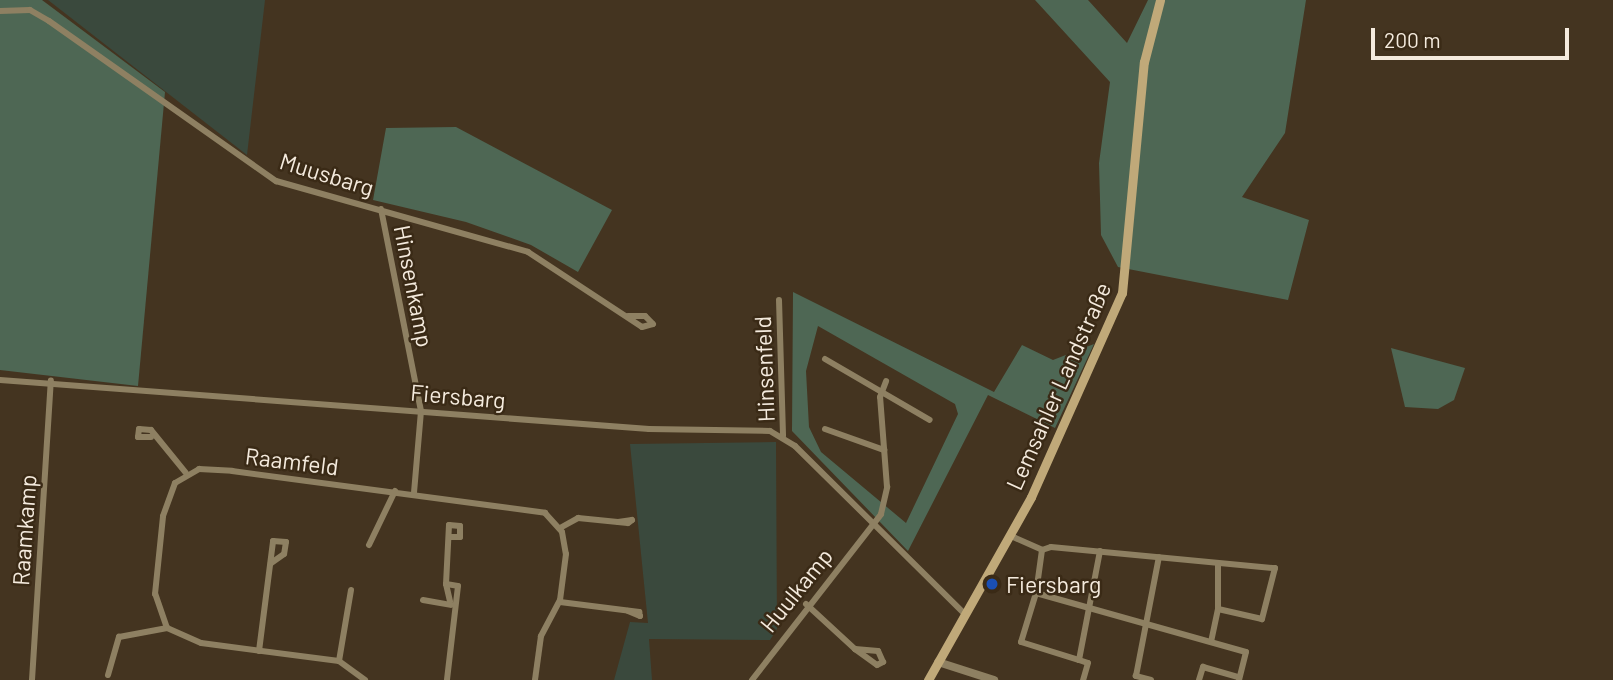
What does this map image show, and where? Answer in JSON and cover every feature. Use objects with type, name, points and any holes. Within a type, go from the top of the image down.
[{"type":"main road","name":"Lemsahler Landstraße","points":[[928,680],[1010,536],[1122,293],[1144,62],[1160,0]]},
{"type":"street","points":[[0,11],[30,10],[31,0]]},
{"type":"street","name":"Muusbarg","points":[[30,10],[276,181],[528,252],[628,316]]},
{"type":"street","name":"Hinsenkamp","points":[[381,209],[421,411],[414,493]]},
{"type":"street","name":"Hinsenfeld","points":[[779,300],[783,436]]},
{"type":"street","points":[[825,359],[930,420]]},
{"type":"street","name":"Fiersbarg","points":[[0,380],[649,429],[751,429],[783,436]]},
{"type":"street","points":[[881,391],[886,381]]},
{"type":"street","name":"Raamkamp","points":[[32,680],[51,382]]},
{"type":"street","name":"Huulkamp","points":[[751,680],[806,604],[872,525],[887,487],[881,391]]},
{"type":"street","points":[[825,429],[884,450]]},
{"type":"street","points":[[783,436],[965,614]]},
{"type":"street","points":[[151,437],[186,473],[175,483],[163,516],[155,594],[167,628]]},
{"type":"street","name":"Raamfeld","points":[[186,473],[232,471],[536,509],[560,528]]},
{"type":"street","points":[[369,545],[395,491]]},
{"type":"street","points":[[535,680],[541,636],[560,602],[566,549],[560,528],[578,519],[618,522]]},
{"type":"street","points":[[1010,536],[1042,550],[1100,551],[1275,568],[1262,620],[1217,609]]},
{"type":"street","points":[[449,537],[446,584],[454,609]]},
{"type":"street","points":[[1042,550],[1036,593],[1021,642],[1088,663],[1083,680]]},
{"type":"street","points":[[1079,660],[1091,609],[1100,551]]},
{"type":"street","points":[[1149,680],[1136,676],[1149,625],[1159,556]]},
{"type":"street","points":[[1211,642],[1217,609],[1218,563]]},
{"type":"street","points":[[259,651],[271,564]]},
{"type":"street","points":[[446,584],[458,586],[447,680]]},
{"type":"street","points":[[339,661],[351,590]]},
{"type":"street","points":[[1036,593],[1246,652],[1239,678],[1203,667],[1199,680]]},
{"type":"street","points":[[423,600],[450,602]]},
{"type":"street","points":[[560,602],[628,611]]},
{"type":"street","points":[[806,604],[855,649]]},
{"type":"street","points":[[108,675],[119,637],[167,628],[190,641],[339,661],[365,680]]},
{"type":"street","points":[[938,662],[994,680]]},
{"type":"green space","points":[[0,0],[42,0],[165,92],[138,386],[0,370]]},
{"type":"green space","points":[[48,0],[265,0],[247,155]]},
{"type":"green space","points":[[1035,0],[1088,0],[1127,43],[1148,0],[1306,0],[1285,133],[1242,197],[1309,220],[1288,300],[1118,267],[1101,235],[1099,163],[1110,82]]},
{"type":"green space","points":[[456,127],[612,210],[578,272],[531,245],[466,222],[373,200],[386,128]]},
{"type":"green space","points":[[793,292],[994,392],[1022,345],[1053,360],[1094,344],[1055,428],[988,395],[908,551],[792,431]],"holes":[[[818,326],[955,404],[958,414],[906,523],[821,452],[809,427],[806,371]]]},
{"type":"green space","points":[[1391,348],[1465,368],[1454,400],[1438,409],[1405,407]]},
{"type":"green space","points":[[776,442],[777,629],[770,640],[649,639],[652,680],[614,680],[630,622],[648,623],[630,444]]},
{"type":"place","name":"Fiersbarg","points":[[992,584]]}]
